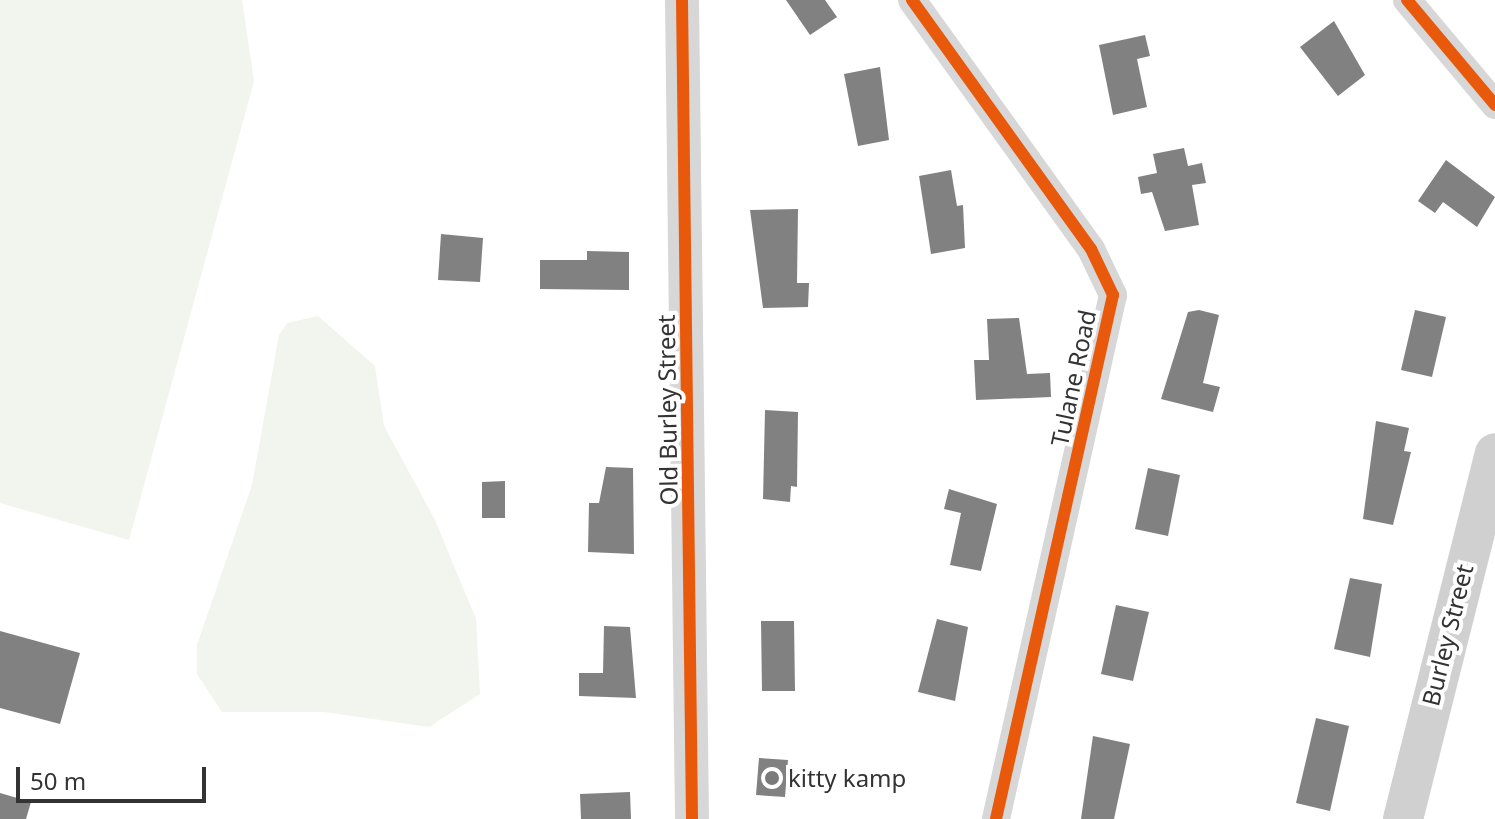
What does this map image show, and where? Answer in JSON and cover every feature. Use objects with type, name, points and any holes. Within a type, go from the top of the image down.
[{"type":"main road","name":"Burley Street","points":[[1403,819],[1495,453]]},
{"type":"street","name":"Old Burley Street","points":[[682,0],[692,819]]},
{"type":"street","name":"Tulane Road","points":[[912,0],[1091,249],[1113,295],[996,819]]},
{"type":"street","points":[[1407,0],[1495,105]]},
{"type":"shaded area","points":[[0,0],[242,0],[254,81],[129,540],[0,503]]},
{"type":"shaded area","points":[[318,316],[375,366],[384,426],[435,520],[476,619],[480,694],[429,727],[324,712],[222,712],[197,674],[197,645],[252,485],[279,335],[287,323]]},
{"type":"building","points":[[786,0],[825,0],[837,17],[810,35]]},
{"type":"building","points":[[1334,21],[1365,75],[1338,96],[1300,47]]},
{"type":"building","points":[[1145,35],[1150,56],[1137,59],[1147,107],[1113,115],[1099,45]]},
{"type":"building","points":[[880,67],[889,140],[858,146],[844,74]]},
{"type":"building","points":[[1184,148],[1188,166],[1202,163],[1206,183],[1192,185],[1199,225],[1165,231],[1152,192],[1141,194],[1138,177],[1157,173],[1153,154]]},
{"type":"building","points":[[1446,160],[1495,197],[1477,227],[1443,202],[1435,213],[1418,201]]},
{"type":"building","points":[[951,170],[957,206],[963,205],[965,248],[931,254],[919,176]]},
{"type":"building","points":[[798,209],[797,283],[809,283],[808,307],[763,308],[750,210]]},
{"type":"building","points":[[441,234],[483,238],[480,282],[438,280]]},
{"type":"building","points":[[587,251],[629,252],[629,290],[540,289],[540,260],[587,260]]},
{"type":"building","points":[[1199,310],[1219,315],[1203,383],[1220,387],[1213,412],[1161,399],[1188,312]]},
{"type":"building","points":[[1415,310],[1446,317],[1432,377],[1401,370]]},
{"type":"building","points":[[1019,318],[1027,374],[1050,373],[1051,397],[976,400],[974,360],[989,360],[987,319]]},
{"type":"building","points":[[765,410],[798,412],[797,487],[791,486],[790,502],[763,499]]},
{"type":"building","points":[[1376,421],[1409,428],[1404,451],[1411,452],[1393,525],[1363,519]]},
{"type":"building","points":[[606,467],[633,468],[634,554],[588,552],[589,503],[599,503]]},
{"type":"building","points":[[1148,468],[1180,475],[1168,536],[1135,529]]},
{"type":"building","points":[[505,481],[505,518],[482,518],[482,482]]},
{"type":"building","points":[[949,489],[997,504],[981,571],[950,565],[961,513],[944,509]]},
{"type":"building","points":[[1350,578],[1382,584],[1370,657],[1334,649]]},
{"type":"building","points":[[1116,605],[1149,612],[1133,681],[1101,674]]},
{"type":"building","points":[[937,619],[968,627],[955,701],[918,692]]},
{"type":"building","points":[[761,621],[794,621],[795,691],[762,691]]},
{"type":"building","points":[[604,626],[630,627],[636,698],[579,696],[579,673],[603,673]]},
{"type":"building","points":[[0,631],[80,653],[60,724],[0,708]]},
{"type":"building","points":[[1316,718],[1349,726],[1330,811],[1296,803]]},
{"type":"building","points":[[1093,736],[1130,744],[1114,819],[1081,819]]},
{"type":"building","name":"kitty kamp","points":[[759,758],[788,760],[785,797],[756,795]]},
{"type":"building","points":[[630,792],[631,819],[581,819],[580,794]]},
{"type":"building","points":[[0,793],[31,802],[26,819],[0,819]]},
{"type":"cycle path","points":[[682,0],[692,819]]},
{"type":"cycle path","points":[[912,0],[1091,249],[1113,295],[996,819]]},
{"type":"cycle path","points":[[1407,0],[1495,105]]},
{"type":"place","name":"kitty kamp","points":[[772,778]]}]
